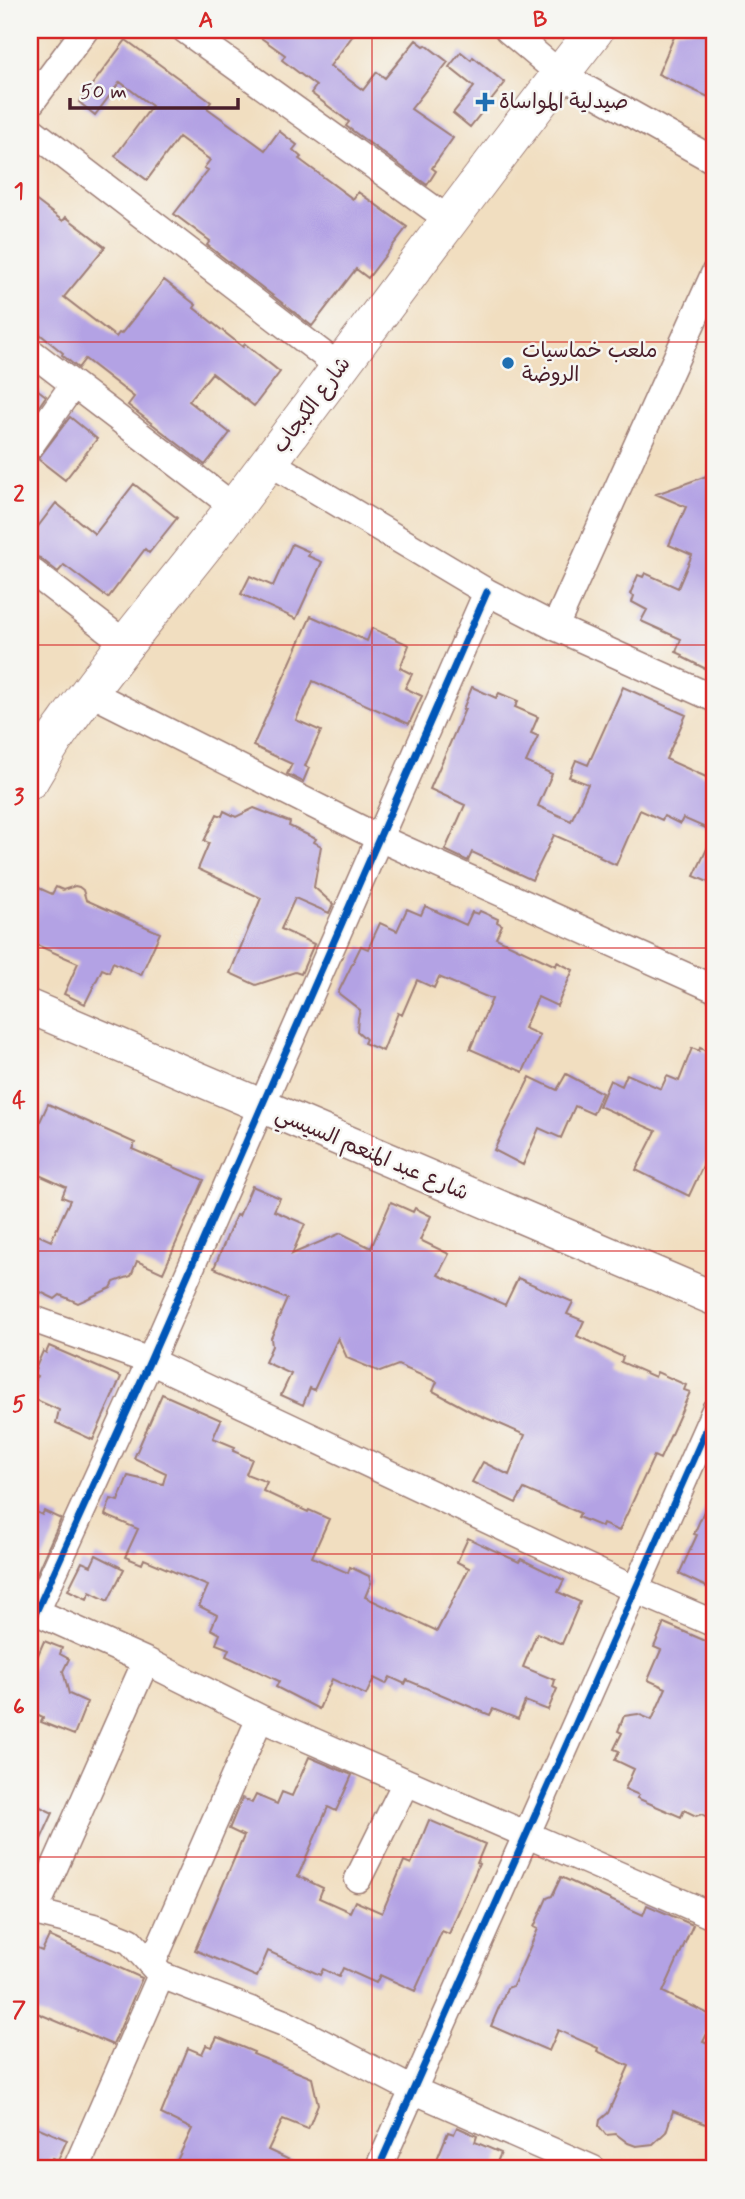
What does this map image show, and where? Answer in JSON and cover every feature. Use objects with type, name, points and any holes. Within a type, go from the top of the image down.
[{"type":"main road","name":"شارع الكبجاب","points":[[30,780],[63,727],[89,692],[341,368],[449,220],[595,30]]},
{"type":"street","points":[[30,104],[85,30]]},
{"type":"street","points":[[185,30],[449,220]]},
{"type":"street","points":[[508,30],[560,74],[715,162]]},
{"type":"street","points":[[30,129],[341,368]]},
{"type":"street","points":[[555,627],[715,272]]},
{"type":"street","points":[[30,351],[234,507]]},
{"type":"street","points":[[30,446],[73,385]]},
{"type":"street","points":[[269,462],[486,592],[555,627],[715,699]]},
{"type":"street","points":[[30,570],[126,643]]},
{"type":"street","points":[[486,592],[150,1361],[33,1610],[146,1661],[261,1718],[715,1917]]},
{"type":"street","points":[[89,692],[379,838],[715,989]]},
{"type":"street","name":"شارع عبد المنعم السيسي","points":[[30,1007],[715,1299]]},
{"type":"street","points":[[30,1318],[150,1361],[636,1590],[715,1624]]},
{"type":"street","points":[[378,2169],[715,1410]]},
{"type":"street","points":[[146,1661],[32,1912],[98,1928],[131,1941],[156,1969],[284,2022],[413,2090],[593,2169]]},
{"type":"street","points":[[76,2169],[261,1718]]},
{"type":"street","points":[[358,1879],[406,1782]]},
{"type":"building","points":[[250,30],[357,30],[330,66],[363,90],[377,72],[385,78],[416,40],[448,62],[411,109],[453,138],[432,168],[436,171],[427,185],[346,126],[349,122],[311,93],[316,86],[282,60],[285,55]]},
{"type":"building","points":[[677,30],[715,30],[715,100],[658,74]]},
{"type":"building","points":[[126,40],[211,102],[207,108],[265,150],[279,131],[297,145],[293,150],[301,157],[299,159],[353,199],[358,192],[407,227],[368,278],[356,269],[312,326],[207,245],[210,241],[174,214],[208,170],[204,168],[210,160],[179,137],[147,180],[115,156],[152,106],[120,82],[95,115],[79,102]]},
{"type":"building","points":[[461,52],[471,60],[473,57],[505,83],[470,127],[453,113],[474,87],[449,67]]},
{"type":"building","points":[[30,196],[63,221],[66,217],[105,247],[64,297],[116,337],[164,280],[243,347],[245,344],[280,372],[254,406],[212,373],[189,401],[230,433],[205,465],[128,405],[134,397],[85,359],[78,368],[30,326]]},
{"type":"building","points":[[30,384],[46,396],[30,419]]},
{"type":"building","points":[[70,417],[97,439],[65,480],[38,459]]},
{"type":"building","points":[[715,473],[715,647],[706,669],[676,652],[681,639],[641,621],[647,610],[632,602],[634,596],[630,594],[638,575],[643,577],[645,573],[678,588],[692,555],[669,545],[686,507],[656,494]]},
{"type":"building","points":[[134,484],[177,518],[149,553],[145,549],[108,598],[64,565],[58,572],[40,558],[30,555],[30,537],[56,503],[95,534]]},
{"type":"building","points":[[292,544],[310,552],[308,556],[322,562],[296,619],[241,594],[250,576],[273,586]]},
{"type":"building","points":[[311,616],[367,641],[372,628],[409,645],[400,668],[412,674],[405,688],[422,696],[409,724],[313,681],[296,720],[321,731],[305,766],[309,768],[303,782],[287,774],[292,764],[253,746]]},
{"type":"building","points":[[472,687],[496,698],[499,693],[518,701],[515,707],[538,717],[531,733],[538,736],[526,762],[552,774],[538,806],[571,821],[588,784],[569,777],[576,760],[588,765],[623,687],[686,715],[666,759],[715,781],[715,832],[683,818],[680,824],[664,816],[662,820],[640,810],[616,865],[554,835],[532,880],[472,852],[468,861],[445,850],[465,805],[430,789]]},
{"type":"building","points":[[254,808],[290,822],[289,826],[316,839],[314,842],[321,846],[314,887],[333,904],[329,913],[295,898],[281,929],[314,944],[301,974],[295,972],[256,985],[230,973],[261,898],[198,869],[209,843],[204,841],[217,814],[222,816],[224,811],[236,817]]},
{"type":"building","points":[[715,832],[715,885],[694,876]]},
{"type":"building","points":[[30,884],[52,894],[56,887],[63,890],[79,887],[86,900],[160,933],[141,975],[113,962],[109,972],[102,969],[85,1004],[64,994],[78,963],[30,942]]},
{"type":"building","points":[[425,906],[466,925],[472,912],[478,914],[480,911],[498,919],[497,922],[502,925],[496,938],[556,966],[557,962],[573,970],[557,1006],[538,997],[524,1028],[540,1035],[523,1072],[470,1049],[492,999],[439,977],[434,988],[417,980],[402,1015],[398,1013],[383,1051],[364,1043],[366,1039],[357,1031],[360,1010],[338,993],[361,946],[368,949],[380,923],[397,931],[407,909],[421,915]]},
{"type":"building","points":[[692,1048],[699,1051],[700,1048],[715,1055],[715,1140],[689,1196],[636,1170],[656,1131],[599,1106],[610,1080],[622,1086],[627,1074],[661,1089],[667,1076],[679,1081]]},
{"type":"building","points":[[566,1074],[602,1093],[593,1114],[575,1106],[561,1138],[539,1128],[523,1165],[494,1150],[530,1077],[557,1090]]},
{"type":"building","points":[[48,1104],[135,1143],[132,1149],[204,1180],[163,1273],[137,1261],[131,1276],[114,1282],[111,1288],[78,1303],[60,1295],[55,1299],[30,1287],[30,1236],[36,1239],[38,1235],[51,1241],[70,1200],[62,1197],[66,1187],[30,1171],[30,1125],[37,1128]]},
{"type":"building","points":[[252,1186],[280,1198],[274,1211],[305,1224],[292,1254],[341,1233],[371,1248],[391,1202],[413,1212],[415,1208],[431,1216],[420,1240],[449,1254],[438,1275],[505,1305],[518,1278],[573,1302],[567,1314],[584,1321],[577,1336],[623,1357],[621,1362],[655,1377],[657,1372],[686,1385],[684,1390],[690,1392],[660,1459],[654,1456],[619,1531],[578,1517],[580,1513],[524,1489],[516,1503],[472,1482],[483,1462],[509,1475],[525,1435],[433,1391],[437,1382],[398,1365],[380,1372],[347,1358],[338,1338],[314,1390],[310,1388],[303,1405],[281,1395],[291,1374],[265,1362],[272,1346],[271,1338],[287,1299],[214,1268],[236,1215],[239,1216]]},
{"type":"building","points":[[49,1346],[121,1377],[93,1440],[56,1423],[59,1410],[30,1397],[37,1376],[33,1374],[43,1351],[46,1353]]},
{"type":"building","points":[[162,1394],[221,1420],[213,1438],[235,1447],[233,1451],[252,1459],[246,1474],[267,1482],[263,1491],[329,1519],[312,1557],[348,1573],[350,1567],[369,1576],[371,1583],[365,1597],[437,1631],[469,1568],[457,1562],[468,1538],[564,1580],[558,1592],[580,1602],[562,1644],[537,1633],[523,1667],[555,1680],[553,1687],[557,1689],[548,1710],[525,1701],[518,1719],[493,1709],[490,1715],[407,1680],[405,1684],[390,1677],[386,1684],[374,1678],[366,1695],[332,1679],[319,1709],[276,1687],[279,1681],[226,1656],[229,1649],[216,1644],[220,1634],[211,1629],[217,1615],[199,1606],[208,1586],[144,1559],[142,1564],[125,1557],[138,1529],[105,1515],[111,1499],[118,1501],[128,1476],[163,1484],[166,1473],[134,1458]]},
{"type":"building","points":[[715,1486],[715,1591],[679,1574]]},
{"type":"building","points":[[30,1509],[42,1515],[44,1511],[61,1519],[30,1588]]},
{"type":"building","points":[[96,1555],[124,1569],[108,1601],[90,1592],[87,1599],[68,1590],[82,1562],[91,1566]]},
{"type":"building","points":[[664,1623],[715,1645],[715,1821],[702,1814],[696,1816],[684,1810],[681,1817],[637,1798],[639,1795],[625,1789],[634,1769],[615,1760],[619,1751],[614,1749],[622,1733],[618,1731],[624,1716],[638,1714],[652,1720],[666,1688],[648,1680],[661,1650],[654,1647]]},
{"type":"building","points":[[44,1641],[62,1648],[60,1654],[69,1659],[63,1671],[69,1694],[87,1702],[74,1735],[41,1722],[43,1718],[30,1712],[30,1673]]},
{"type":"building","points":[[309,1757],[352,1775],[336,1811],[328,1807],[298,1876],[323,1888],[319,1898],[350,1912],[355,1901],[382,1913],[404,1861],[411,1864],[429,1820],[485,1844],[449,1934],[442,1931],[415,1991],[380,1975],[376,1983],[343,1968],[339,1977],[323,1969],[320,1975],[268,1951],[257,1977],[195,1950],[244,1836],[229,1829],[242,1798],[252,1803],[256,1795],[277,1804],[282,1792],[292,1796]]},
{"type":"building","points":[[30,1802],[53,1813],[30,1863]]},
{"type":"building","points":[[561,1877],[643,1915],[647,1905],[693,1925],[663,1992],[715,2017],[703,2042],[715,2047],[715,2123],[710,2121],[708,2125],[673,2111],[666,2132],[653,2144],[636,2146],[616,2134],[606,2135],[599,2126],[600,2120],[608,2113],[629,2066],[558,2030],[549,2051],[491,2026],[507,1988],[513,1986],[538,1929],[534,1927],[547,1898],[552,1896]]},
{"type":"building","points":[[49,1936],[142,1978],[113,2045],[30,2010],[30,1946],[42,1951]]},
{"type":"building","points":[[217,2037],[312,2078],[318,2104],[308,2129],[283,2119],[268,2150],[309,2169],[173,2169],[192,2129],[161,2114],[188,2048],[202,2054],[206,2045],[212,2047]]},
{"type":"building","points":[[30,2124],[67,2140],[58,2160],[52,2158],[47,2169],[30,2169]]},
{"type":"building","points":[[457,2127],[477,2136],[475,2142],[501,2153],[494,2169],[433,2169],[448,2132],[454,2134]]},
{"type":"cycle path","points":[[36,1612],[150,1361],[487,592]]},
{"type":"cycle path","points":[[378,2169],[715,1410]]},
{"type":"place","name":"صيدلية المواساة","points":[[485,102]]},
{"type":"place","name":"ملعب خماسيات الروضة","points":[[508,363]]}]
